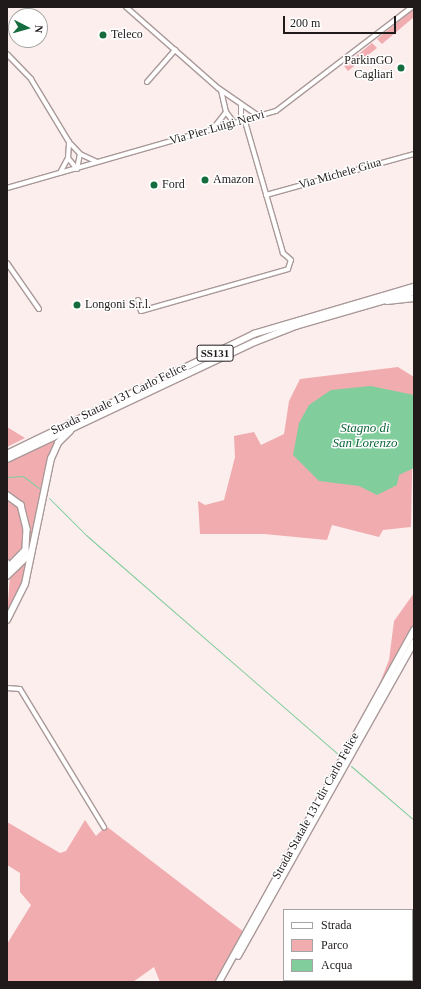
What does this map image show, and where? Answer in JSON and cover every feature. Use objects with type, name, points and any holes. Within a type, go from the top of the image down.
[{"type":"highway","points":[[391,292],[414,283]]},
{"type":"highway","name":"Strada Statale 131 Carlo Felice","points":[[7,454],[254,334],[391,292],[414,287]]},
{"type":"highway","name":"Strada Statale 131 Carlo Felice","points":[[7,458],[255,342],[414,292]]},
{"type":"highway","points":[[379,302],[414,298]]},
{"type":"highway","points":[[7,620],[20,599],[55,447],[64,435],[87,421]]},
{"type":"highway","points":[[7,449],[25,445]]},
{"type":"highway","points":[[7,495],[21,505],[27,529],[26,550],[7,570]]},
{"type":"highway","points":[[7,576],[32,552]]},
{"type":"highway","name":"Strada Statale 131 dir Carlo Felice","points":[[219,982],[414,630]]},
{"type":"highway","name":"Strada Statale 131 dir Carlo Felice","points":[[223,982],[414,643]]},
{"type":"street","points":[[126,7],[218,88],[241,106],[260,117]]},
{"type":"street","name":"Via Pier Luigi Nervi","points":[[399,14],[404,7]]},
{"type":"street","name":"Via Pier Luigi Nervi","points":[[7,188],[260,117],[296,99],[399,14],[412,7]]},
{"type":"street","points":[[148,82],[175,50]]},
{"type":"street","points":[[7,54],[31,79],[69,142],[80,154],[97,162]]},
{"type":"street","points":[[218,88],[226,102],[226,112],[235,124]]},
{"type":"street","points":[[138,300],[141,311],[288,269],[291,260],[283,253],[243,122],[241,106]]},
{"type":"street","points":[[211,131],[226,112]]},
{"type":"street","points":[[60,173],[68,158],[69,142]]},
{"type":"street","points":[[77,169],[80,154]]},
{"type":"street","name":"Via Michele Giua","points":[[266,195],[414,154]]},
{"type":"street","points":[[68,158],[77,169]]},
{"type":"street","points":[[7,263],[38,309]]},
{"type":"street","points":[[7,688],[20,689],[104,827]]},
{"type":"green space","points":[[414,9],[414,17],[382,44],[377,39]]},
{"type":"green space","points":[[372,43],[377,48],[348,71],[344,66]]},
{"type":"green space","points":[[398,367],[414,377],[411,527],[383,530],[379,537],[332,525],[327,540],[264,534],[200,534],[198,501],[205,505],[224,500],[235,457],[234,436],[254,432],[261,445],[284,434],[289,401],[300,379]]},
{"type":"green space","points":[[7,427],[25,438],[7,447]]},
{"type":"green space","points":[[61,436],[52,450],[29,551],[22,563],[30,534],[28,517],[22,503],[7,492],[7,462]]},
{"type":"green space","points":[[7,497],[20,509],[25,523],[21,555],[7,568]]},
{"type":"green space","points":[[27,563],[18,597],[7,616],[10,576]]},
{"type":"green space","points":[[414,593],[414,624],[377,690],[389,660],[394,621]]},
{"type":"green space","points":[[85,820],[96,836],[106,826],[244,932],[216,982],[160,982],[154,967],[133,982],[7,982],[7,944],[31,905],[20,892],[20,873],[7,865],[7,822],[60,853],[66,851]]},
{"type":"water","name":"Stagno di San Lorenzo","points":[[371,386],[414,395],[414,468],[399,475],[397,485],[377,495],[359,486],[319,481],[293,455],[299,423],[309,405],[331,390]]},
{"type":"waterway","points":[[7,477],[23,476],[39,488]]},
{"type":"waterway","points":[[49,498],[86,535],[339,755]]},
{"type":"waterway","points":[[351,766],[414,820]]},
{"type":"place","name":"Teleco","points":[[103,35]]},
{"type":"place","name":"ParkinGO Cagliari","points":[[401,68]]},
{"type":"place","name":"Amazon","points":[[205,180]]},
{"type":"place","name":"Ford","points":[[154,185]]},
{"type":"place","name":"Longoni S.r.l.","points":[[77,305]]}]
